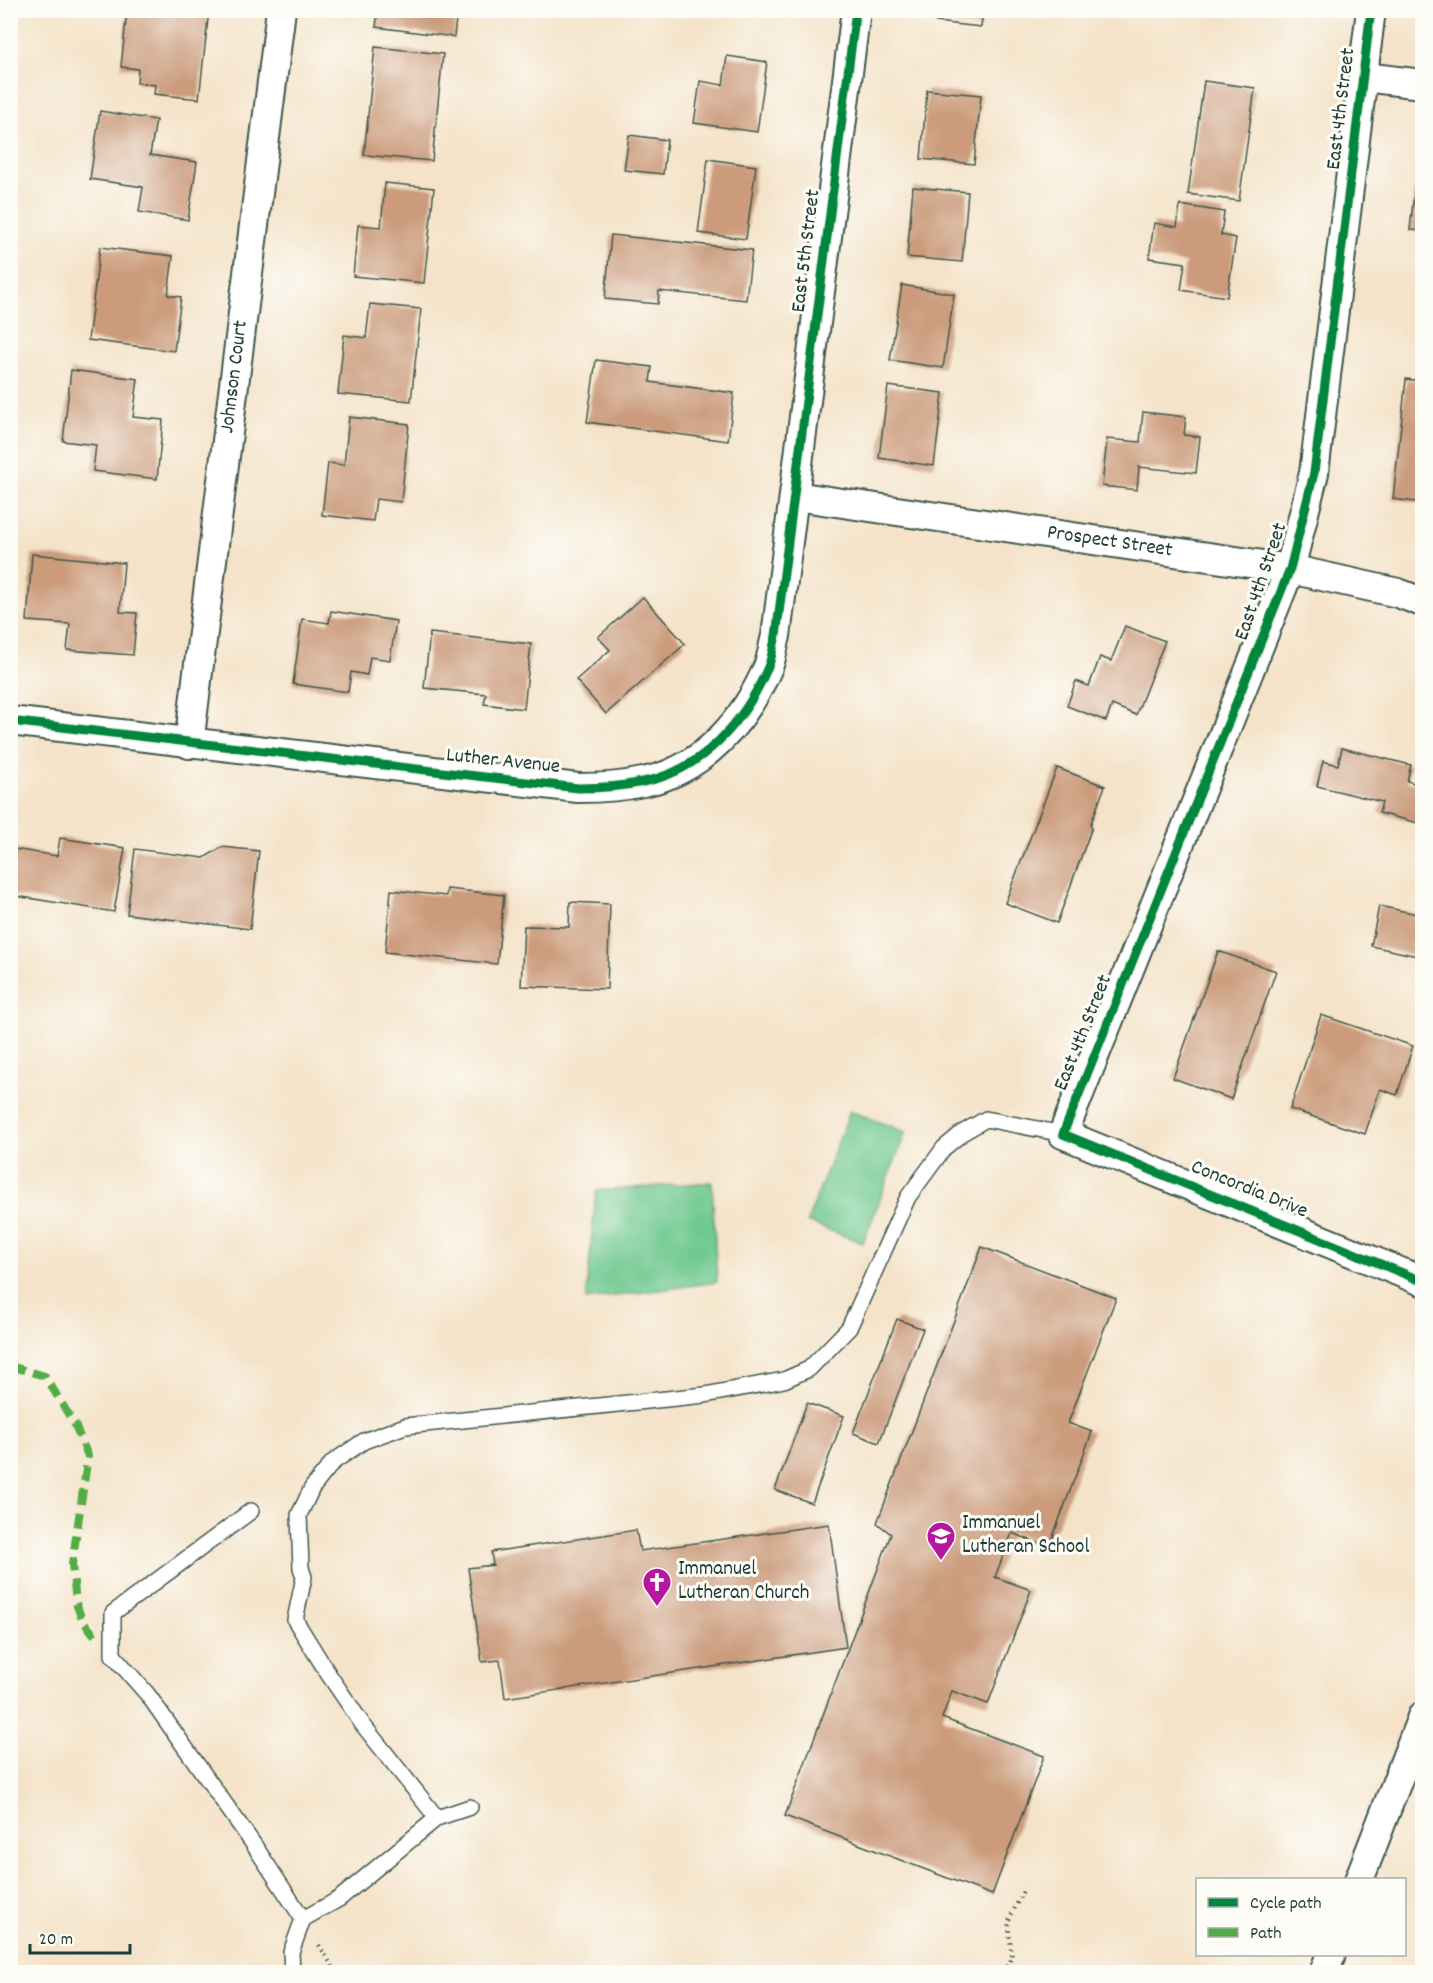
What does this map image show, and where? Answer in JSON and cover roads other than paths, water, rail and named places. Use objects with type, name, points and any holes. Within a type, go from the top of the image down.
[{"type":"street","name":"Johnson Court","points":[[189,744],[281,10]]},
{"type":"street","name":"East 5th Street","points":[[795,496],[856,10]]},
{"type":"street","name":"East 4th Street","points":[[1063,1134],[1290,569],[1314,473],[1371,10]]},
{"type":"street","points":[[1364,77],[1422,84]]},
{"type":"street","name":"Luther Avenue","points":[[10,721],[189,744],[578,788],[645,782],[669,774],[695,761],[721,740],[741,716],[769,666],[776,636],[795,496]]},
{"type":"street","name":"Prospect Street","points":[[795,496],[1290,569],[1398,593],[1422,602]]},
{"type":"street","name":"Concordia Drive","points":[[1063,1134],[1422,1281]]},
{"type":"street","points":[[1360,1878],[1422,1717]]},
{"type":"street","points":[[1324,1972],[1330,1956]]},
{"type":"lane","points":[[437,1818],[363,1725],[296,1620],[304,1577],[301,1568],[299,1515],[312,1488],[333,1461],[364,1441],[405,1425],[705,1395],[784,1380],[808,1369],[849,1328],[908,1197],[944,1148],[962,1133],[986,1119],[1063,1134]]},
{"type":"lane","points":[[251,1511],[112,1612],[113,1655],[148,1695],[254,1845],[303,1919]]},
{"type":"lane","points":[[292,1972],[291,1952],[303,1919],[339,1899],[437,1818],[470,1807]]},
{"type":"place","name":"Immanuel Lutheran School","points":[[941,1562]]},
{"type":"place","name":"Immanuel Lutheran Church","points":[[657,1608]]}]
